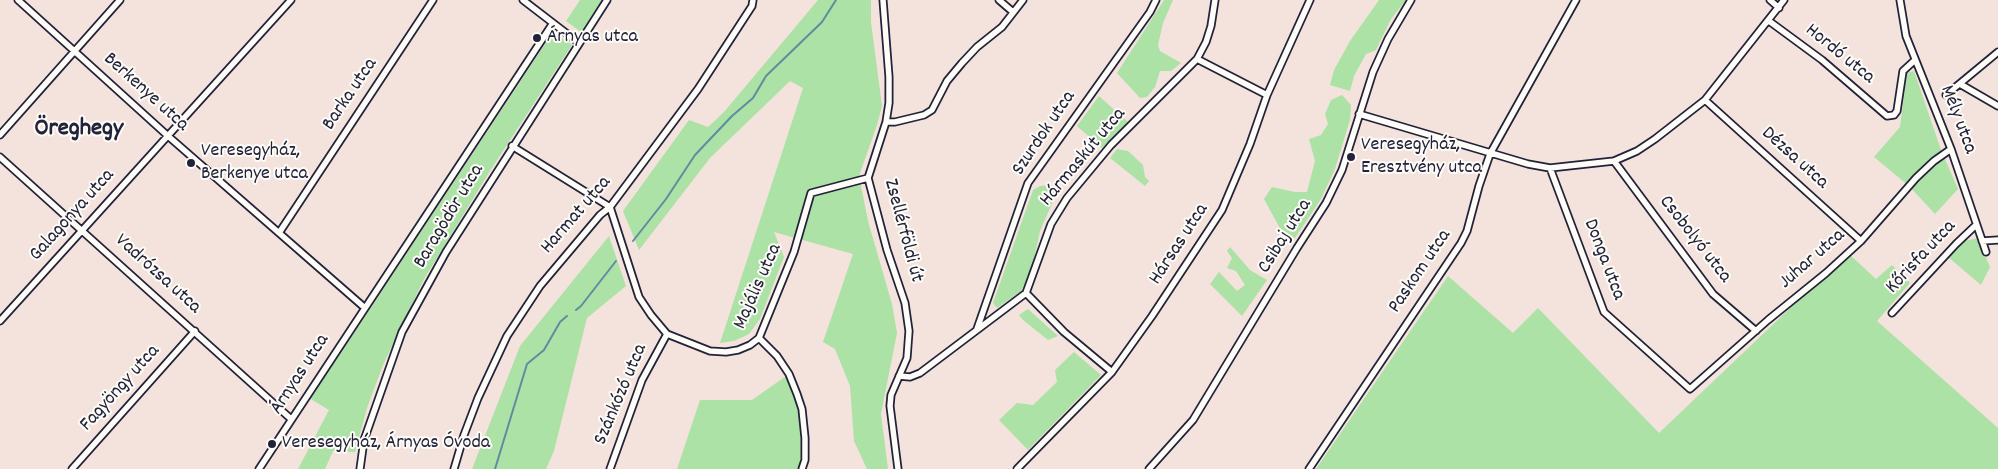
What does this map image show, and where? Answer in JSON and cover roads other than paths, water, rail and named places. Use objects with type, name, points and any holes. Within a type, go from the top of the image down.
[{"type":"street","name":"Berkenye utca","points":[[18,0],[168,136],[365,308]]},
{"type":"street","points":[[0,135],[120,0]]},
{"type":"street","name":"Galagonya utca","points":[[0,321],[290,0]]},
{"type":"street","name":"Barka utca","points":[[279,233],[433,0]]},
{"type":"street","points":[[523,0],[579,43]]},
{"type":"street","name":"Baragödör utca","points":[[360,469],[364,440],[402,332],[446,252],[512,146],[608,0]]},
{"type":"street","name":"Harmat utca","points":[[454,469],[478,398],[507,336],[540,286],[594,222],[610,207],[698,89],[752,6],[753,0]]},
{"type":"street","name":"Zsellérföldi út","points":[[883,0],[889,77],[889,104],[886,122],[868,178],[887,250],[905,303],[909,331],[907,358],[891,395],[890,406],[898,469]]},
{"type":"street","points":[[999,0],[1013,12]]},
{"type":"street","points":[[886,122],[895,122],[924,115],[932,110],[947,81],[977,47],[1002,27],[1023,0]]},
{"type":"street","name":"Szurdok utca","points":[[977,329],[1028,183],[1150,12],[1156,0]]},
{"type":"street","name":"Hármaskút utca","points":[[1026,293],[1051,224],[1067,198],[1111,145],[1197,59],[1211,26],[1215,0]]},
{"type":"street","name":"Hársas utca","points":[[1016,469],[1112,372],[1152,316],[1222,210],[1250,144],[1267,95],[1310,0]]},
{"type":"street","name":"Csibaj utca","points":[[1149,469],[1193,420],[1296,248],[1326,203],[1342,170],[1373,72],[1388,39],[1411,0]]},
{"type":"street","name":"Paskom utca","points":[[1309,469],[1461,243],[1467,232],[1479,186],[1490,154],[1576,0]]},
{"type":"street","points":[[1770,0],[1779,8]]},
{"type":"street","points":[[1359,114],[1528,164],[1550,168],[1614,161],[1636,151],[1655,139],[1705,100],[1784,0]]},
{"type":"street","name":"Mély utca","points":[[1900,0],[1906,36],[1951,149],[1986,252]]},
{"type":"street","name":"Hordó utca","points":[[1769,21],[1822,60],[1887,116],[1894,115],[1897,110],[1903,71],[1916,60]]},
{"type":"street","name":"Árnyas utca","points":[[259,469],[553,23]]},
{"type":"street","points":[[1946,95],[1998,52]]},
{"type":"street","points":[[1197,59],[1267,95]]},
{"type":"street","points":[[1960,84],[1998,106]]},
{"type":"street","name":"Dézsa utca","points":[[1705,100],[1861,241]]},
{"type":"street","points":[[512,146],[610,207]]},
{"type":"street","name":"Juhar utca","points":[[1690,389],[1861,241],[1916,178],[1934,161],[1951,149]]},
{"type":"street","name":"Vadrózsa utca","points":[[0,157],[291,419]]},
{"type":"street","name":"Csobolyó utca","points":[[1614,161],[1713,294],[1756,331]]},
{"type":"street","name":"Donga utca","points":[[1550,168],[1604,312],[1690,389]]},
{"type":"street","name":"Majális utca","points":[[610,207],[639,297],[651,315],[667,334],[702,349],[726,352],[750,345],[759,338],[794,252],[811,193],[868,178]]},
{"type":"street","name":"Kőrisfa utca","points":[[1892,314],[1956,244],[1976,225]]},
{"type":"street","points":[[1982,241],[1998,240]]},
{"type":"street","points":[[899,376],[910,377],[920,373],[1026,293],[1064,332],[1112,372]]},
{"type":"street","name":"Fagyöngy utca","points":[[72,469],[195,331]]},
{"type":"street","name":"Szánkózó utca","points":[[610,469],[642,380],[667,334]]},
{"type":"street","points":[[759,338],[777,356],[789,374],[802,409],[805,460],[802,469]]},
{"type":"waterway","points":[[633,241],[666,199],[695,155],[732,116],[753,98],[766,76],[822,22],[836,0]]},
{"type":"waterway","points":[[576,310],[616,261]]},
{"type":"waterway","points":[[495,469],[527,364],[544,350],[560,322],[567,316]]},
{"type":"place","name":"Árnyas utca","points":[[537,38]]},
{"type":"place","name":"Veresegyház, Eresztvény utca","points":[[1351,157]]},
{"type":"place","name":"Veresegyház, Berkenye utca","points":[[191,163]]},
{"type":"place","name":"Veresegyház, Árnyas Óvoda","points":[[272,444]]},
{"type":"district","name":"Öreghegy","points":[[79,131]]}]
